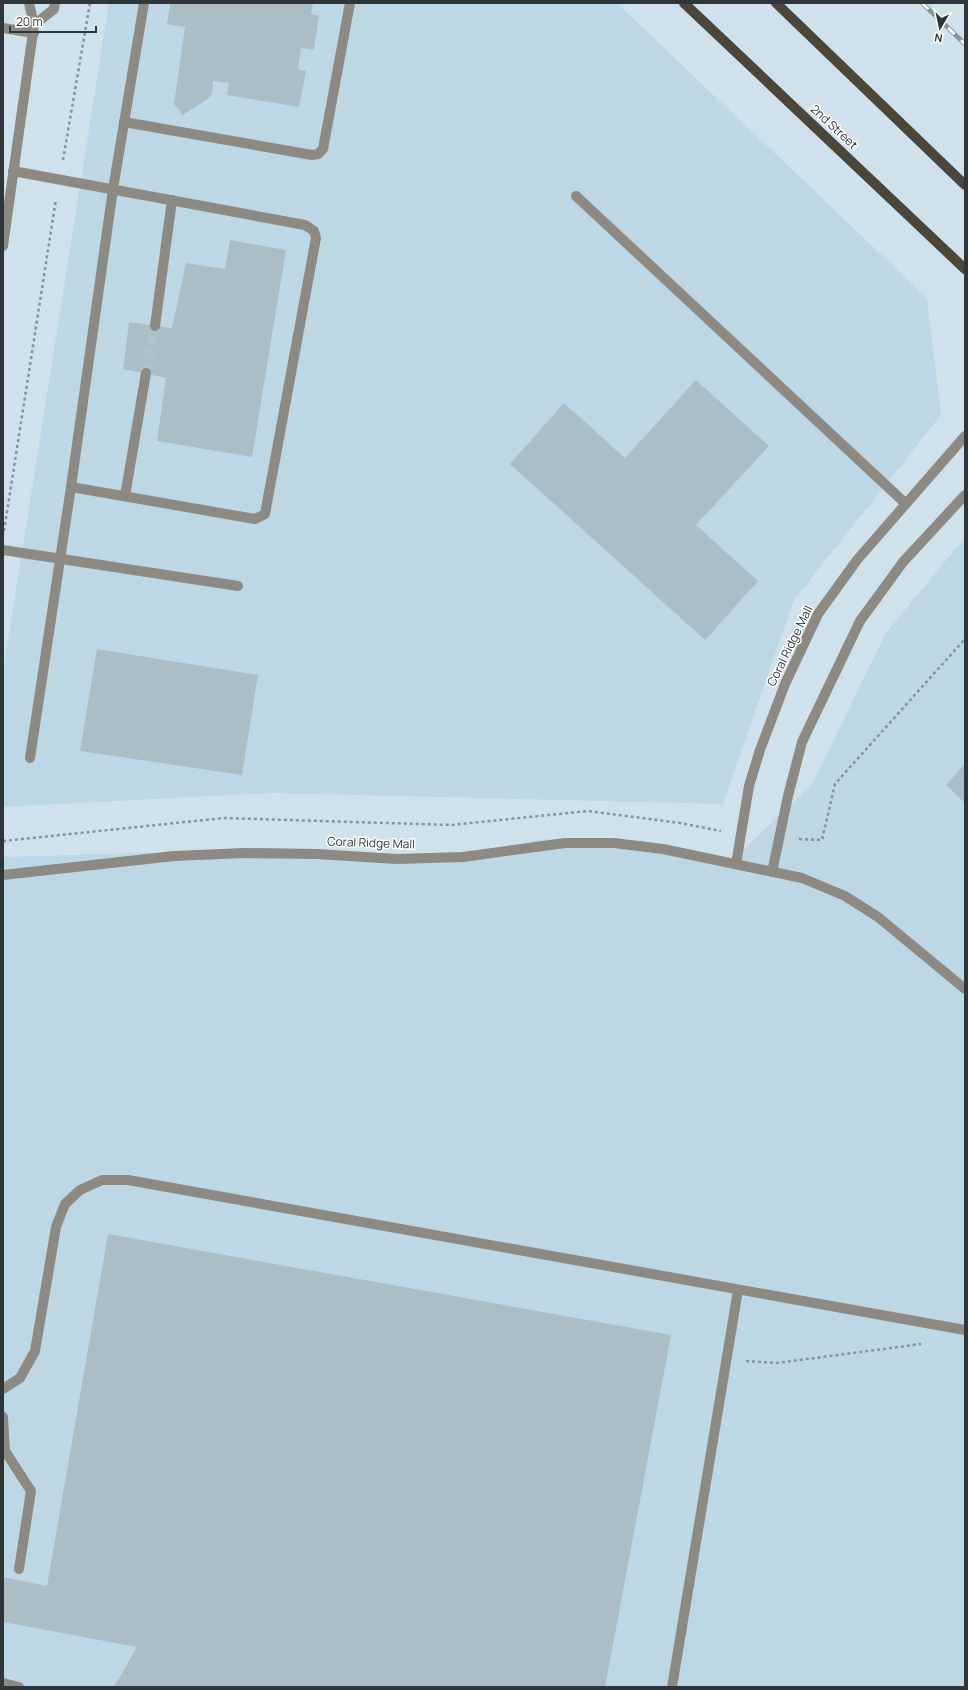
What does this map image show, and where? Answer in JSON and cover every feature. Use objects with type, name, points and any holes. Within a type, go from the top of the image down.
[{"type":"main road","name":"2nd Street","points":[[684,3],[965,269]]},
{"type":"main road","points":[[776,3],[965,185]]},
{"type":"street","points":[[3,246],[34,29],[29,3]]},
{"type":"street","points":[[3,28],[34,29],[54,9],[55,3]]},
{"type":"street","points":[[30,758],[72,487],[113,189],[144,3]]},
{"type":"street","points":[[124,122],[312,155],[318,154],[323,149],[350,3]]},
{"type":"street","points":[[13,171],[60,178],[306,225],[314,231],[316,238],[265,514],[254,519],[72,487]]},
{"type":"street","points":[[576,196],[905,503]]},
{"type":"street","points":[[155,326],[172,200]]},
{"type":"street","points":[[125,496],[146,374]]},
{"type":"street","name":"Coral Ridge Mall","points":[[736,864],[749,786],[760,750],[786,684],[818,614],[857,560],[905,503],[965,436]]},
{"type":"street","points":[[772,872],[802,742],[860,620],[903,562],[965,495]]},
{"type":"street","points":[[3,550],[238,586]]},
{"type":"street","name":"Coral Ridge Mall","points":[[3,875],[174,856],[246,853],[317,854],[397,859],[456,857],[565,843],[614,843],[662,849],[802,878],[845,896],[878,917],[965,989]]},
{"type":"street","points":[[3,1389],[20,1378],[35,1351],[56,1227],[66,1204],[80,1190],[102,1180],[128,1180],[965,1330]]},
{"type":"street","points":[[672,1687],[738,1290]]},
{"type":"street","points":[[3,1416],[5,1451],[31,1491],[19,1569]]},
{"type":"street","points":[[3,1684],[19,1687]]},
{"type":"path","points":[[3,535],[60,178],[90,3]]},
{"type":"path","points":[[779,837],[822,840],[835,784],[965,639]]},
{"type":"path","points":[[3,841],[224,818],[451,825],[588,812],[680,823],[741,835]]},
{"type":"path","points":[[726,1360],[777,1363],[925,1343]]},
{"type":"shaded area","points":[[109,3],[617,3],[927,298],[941,415],[794,600],[723,804],[272,793],[3,807],[3,672]]},
{"type":"shaded area","points":[[965,537],[965,1687],[3,1687],[3,857],[243,850],[447,859],[544,839],[586,846],[625,844],[731,861],[811,786],[886,633]]},
{"type":"building","points":[[170,3],[313,3],[311,14],[319,16],[314,50],[301,48],[298,69],[306,71],[299,107],[227,95],[229,83],[213,81],[212,94],[209,98],[183,115],[174,104],[185,27],[167,24]]},
{"type":"building","points":[[230,240],[286,250],[252,457],[157,441],[166,378],[123,369],[129,322],[172,328],[186,263],[225,269]]},
{"type":"building","points":[[696,380],[769,446],[696,525],[758,581],[705,640],[510,464],[564,403],[625,458]]},
{"type":"building","points":[[97,649],[258,675],[242,775],[80,751]]},
{"type":"building","points":[[965,764],[965,803],[946,785]]},
{"type":"building","points":[[108,1234],[671,1335],[605,1687],[114,1687],[137,1647],[3,1622],[3,1577],[47,1586]]},
{"type":"tunnel","points":[[146,373],[155,326]]},
{"type":"railway","points":[[922,3],[965,44]]}]
